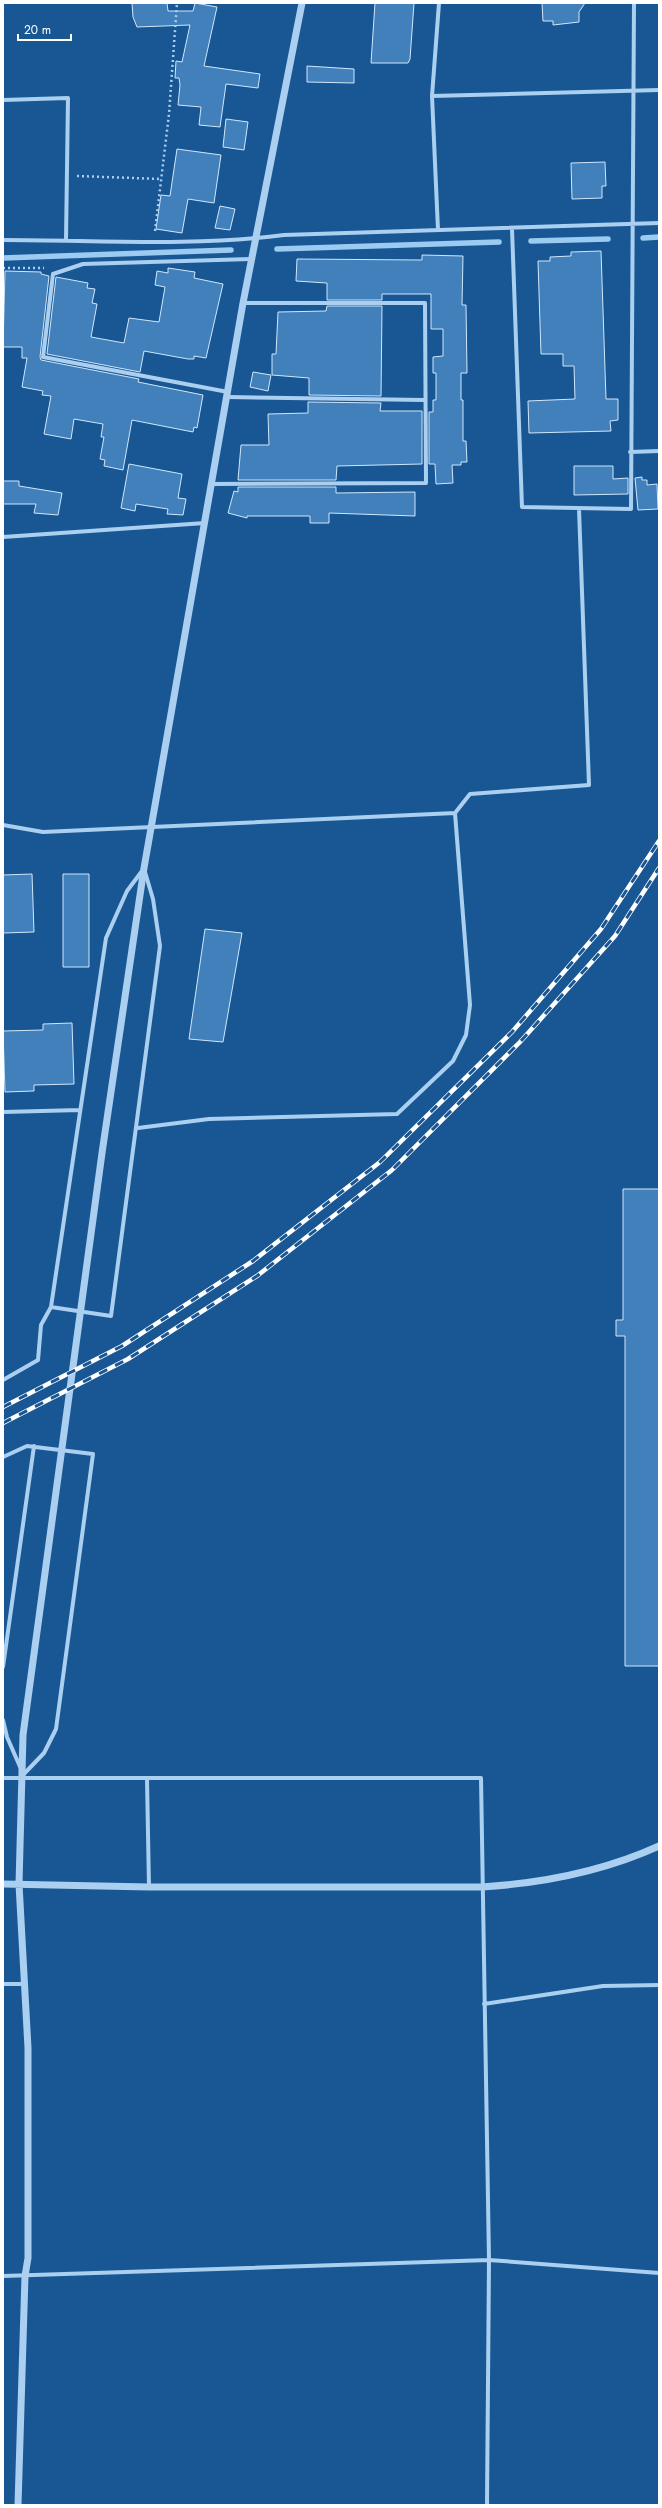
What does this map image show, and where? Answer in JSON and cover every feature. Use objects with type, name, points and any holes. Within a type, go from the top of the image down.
[{"type":"street","points":[[18,2505],[25,2276],[28,2258],[29,2111],[25,1984],[19,1884],[20,1778],[24,1727],[102,1152],[144,868],[251,259],[302,3]]},
{"type":"street","points":[[438,230],[432,96],[439,3]]},
{"type":"street","points":[[512,229],[522,507],[631,509],[630,452],[634,3]]},
{"type":"street","points":[[432,96],[659,90]]},
{"type":"street","points":[[3,100],[68,98],[66,240]]},
{"type":"street","points":[[3,240],[153,242],[255,239],[284,235],[512,229],[659,223]]},
{"type":"street","points":[[251,259],[83,264],[53,274],[43,357],[228,395],[424,400]]},
{"type":"street","points":[[212,484],[426,483],[424,400],[425,303],[243,303]]},
{"type":"street","points":[[630,452],[659,451]]},
{"type":"street","points":[[138,1128],[209,1119],[398,1114],[453,1061],[466,1035],[470,1005],[455,813],[470,794],[589,785],[578,509]]},
{"type":"street","points":[[3,537],[205,523]]},
{"type":"street","points":[[3,825],[43,832],[152,829],[455,813]]},
{"type":"street","points":[[51,1307],[111,1316],[138,1128],[160,946],[153,899],[144,868]]},
{"type":"street","points":[[3,1380],[38,1360],[41,1325],[51,1307],[106,938],[127,890],[144,868]]},
{"type":"street","points":[[3,1112],[80,1110]]},
{"type":"street","points":[[3,1457],[27,1446],[93,1454],[56,1729],[44,1753],[20,1778]]},
{"type":"street","points":[[3,1667],[34,1446]]},
{"type":"street","points":[[3,1720],[7,1737],[21,1769]]},
{"type":"street","points":[[3,1778],[481,1778],[489,2260],[488,2505]]},
{"type":"street","points":[[147,1779],[149,1887]]},
{"type":"street","points":[[3,1884],[149,1887],[482,1887],[516,1885],[573,1876],[606,1867],[659,1846]]},
{"type":"street","points":[[3,1984],[25,1984]]},
{"type":"street","points":[[484,2004],[603,1986],[659,1985]]},
{"type":"street","points":[[3,2276],[489,2260],[659,2272]]},
{"type":"path","points":[[153,242],[169,114],[177,3]]},
{"type":"path","points":[[67,176],[160,179]]},
{"type":"path","points":[[3,268],[49,268],[62,271]]},
{"type":"building","points":[[132,3],[167,3],[168,11],[193,11],[195,3],[217,7],[204,66],[260,74],[258,88],[226,84],[220,127],[199,125],[201,107],[178,105],[180,85],[179,78],[175,78],[176,61],[182,62],[190,25],[137,27],[133,17]]},
{"type":"building","points":[[375,3],[414,3],[410,59],[408,63],[371,63]]},
{"type":"building","points":[[542,3],[585,3],[579,12],[579,22],[553,25],[553,21],[543,21]]},
{"type":"building","points":[[307,66],[354,69],[354,83],[307,82]]},
{"type":"building","points":[[226,119],[248,122],[244,150],[223,147]]},
{"type":"building","points":[[177,149],[221,155],[214,203],[188,199],[182,233],[156,229],[161,195],[170,196]]},
{"type":"building","points":[[605,162],[606,186],[602,186],[602,198],[572,199],[571,163]]},
{"type":"building","points":[[220,206],[235,209],[230,230],[215,228]]},
{"type":"building","points":[[601,251],[606,399],[618,399],[618,420],[610,421],[611,431],[529,433],[528,401],[575,399],[574,366],[563,366],[563,354],[541,354],[538,261],[550,261],[550,257],[571,256],[571,252]]},
{"type":"building","points":[[422,255],[463,256],[462,305],[466,305],[467,373],[461,373],[461,400],[463,400],[463,441],[466,441],[467,462],[461,462],[461,465],[452,465],[453,483],[436,484],[435,464],[429,464],[429,412],[433,412],[433,400],[436,400],[436,373],[433,373],[433,357],[443,356],[443,329],[431,329],[431,294],[382,294],[382,300],[327,300],[327,283],[296,281],[297,259],[422,260]]},
{"type":"building","points":[[168,268],[195,272],[194,278],[223,284],[206,358],[194,356],[194,359],[188,359],[144,351],[140,372],[47,354],[56,277],[88,283],[87,288],[95,289],[92,303],[97,304],[91,337],[124,343],[129,318],[159,322],[165,287],[155,285],[157,271],[168,273]]},
{"type":"building","points":[[5,271],[41,272],[41,274],[49,276],[40,357],[41,360],[139,379],[138,382],[203,395],[197,428],[194,427],[193,432],[132,420],[123,470],[104,466],[105,460],[100,459],[104,437],[101,437],[103,424],[74,419],[71,439],[44,434],[51,396],[42,395],[43,391],[22,387],[27,358],[22,358],[22,347],[3,347]]},
{"type":"building","points":[[327,306],[382,306],[381,396],[309,395],[309,378],[272,375],[272,354],[276,354],[278,312],[326,311]]},
{"type":"building","points":[[253,372],[271,375],[268,391],[250,387]]},
{"type":"building","points":[[308,402],[381,403],[380,411],[422,411],[422,464],[337,466],[336,480],[238,480],[241,445],[269,445],[268,414],[308,413]]},
{"type":"building","points":[[129,464],[182,474],[178,498],[186,499],[183,515],[167,514],[168,509],[136,504],[135,511],[121,508]]},
{"type":"building","points":[[574,466],[613,466],[613,479],[628,478],[628,494],[574,495]]},
{"type":"building","points":[[642,477],[642,480],[647,480],[647,485],[657,484],[658,509],[638,510],[635,478]]},
{"type":"building","points":[[3,481],[19,481],[19,486],[62,493],[58,515],[34,513],[36,504],[3,504]]},
{"type":"building","points":[[238,487],[336,487],[336,493],[415,492],[415,516],[329,513],[329,523],[310,523],[310,516],[247,516],[247,518],[228,513],[234,491],[238,492]]},
{"type":"building","points":[[32,874],[34,932],[3,933],[3,875]]},
{"type":"building","points":[[63,874],[89,874],[89,967],[63,967]]},
{"type":"building","points":[[205,929],[242,933],[223,1042],[189,1039]]},
{"type":"building","points":[[72,1023],[74,1084],[34,1085],[34,1091],[5,1092],[3,1031],[43,1030],[43,1024]]},
{"type":"building","points":[[623,1189],[659,1189],[659,1666],[625,1666],[625,1336],[616,1336],[616,1320],[623,1320]]},
{"type":"waterway","points":[[643,238],[659,237]]},
{"type":"waterway","points":[[531,241],[608,239]]},
{"type":"waterway","points":[[277,249],[499,242]]},
{"type":"waterway","points":[[3,258],[231,250]]},
{"type":"railway","points":[[3,1407],[122,1346],[253,1261],[380,1162],[512,1032],[601,929],[659,841]]},
{"type":"railway","points":[[3,1423],[128,1359],[257,1276],[392,1170],[520,1042],[615,936],[659,868]]}]
